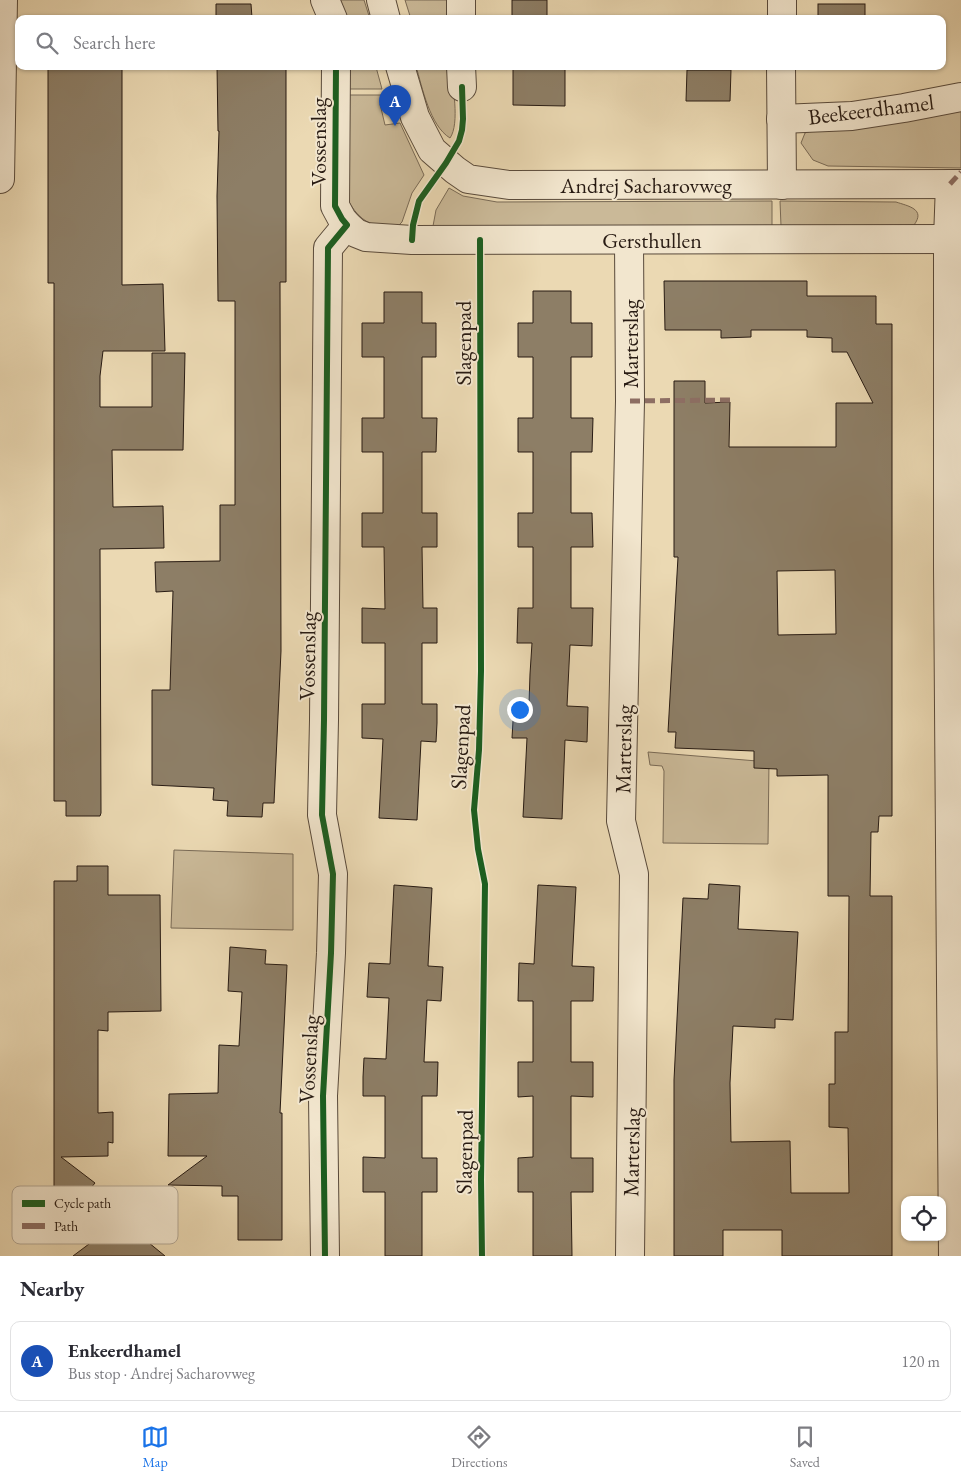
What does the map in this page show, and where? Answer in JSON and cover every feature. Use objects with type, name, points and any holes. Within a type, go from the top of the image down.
[{"type":"street","points":[[0,179],[3,0]]},
{"type":"street","points":[[325,0],[331,15]]},
{"type":"street","points":[[380,0],[385,15]]},
{"type":"street","points":[[461,0],[461,15]]},
{"type":"street","points":[[782,0],[782,15]]},
{"type":"street","name":"Vossenslag","points":[[325,1256],[323,1096],[331,953],[333,874],[322,815],[328,248],[348,225],[342,219],[335,206],[336,70]]},
{"type":"street","name":"Andrej Sacharovweg","points":[[401,70],[415,117],[432,150],[468,179],[509,185],[956,184]]},
{"type":"street","points":[[782,70],[782,185]]},
{"type":"street","name":"Beekeerdhamel","points":[[782,119],[852,116],[904,108],[961,96]]},
{"type":"street","points":[[953,1256],[954,239],[956,184]]},
{"type":"street","name":"Gersthullen","points":[[348,225],[356,233],[366,237],[412,240],[954,239]]},
{"type":"street","name":"Marterslag","points":[[629,240],[630,411],[621,821],[634,874],[630,1256]]},
{"type":"shaded area","points":[[338,0],[364,0],[369,15],[343,15]]},
{"type":"shaded area","points":[[405,0],[450,0],[450,15],[410,15]]},
{"type":"shaded area","points":[[345,70],[377,70],[382,89],[346,89]]},
{"type":"shaded area","points":[[417,70],[450,70],[455,114],[455,123],[450,138],[437,125],[424,95]]},
{"type":"shaded area","points":[[346,95],[384,95],[386,102],[380,104],[385,125],[400,123],[424,175],[412,193],[402,222],[398,226],[372,224],[354,210],[346,196]]},
{"type":"shaded area","points":[[961,108],[961,168],[828,166],[813,160],[801,143],[805,133],[820,128]]},
{"type":"shaded area","points":[[449,188],[463,196],[497,202],[772,201],[772,226],[433,226],[436,210]]},
{"type":"shaded area","points":[[780,201],[896,202],[914,209],[918,215],[914,225],[902,226],[781,226]]},
{"type":"shaded area","points":[[648,752],[769,762],[768,844],[663,843],[664,771],[662,766],[650,765]]},
{"type":"shaded area","points":[[174,850],[293,854],[293,930],[171,928]]},
{"type":"building","points":[[512,0],[547,0],[547,15],[512,15]]},
{"type":"building","points":[[216,4],[251,4],[252,15],[216,15]]},
{"type":"building","points":[[818,4],[865,4],[865,15],[818,15]]},
{"type":"building","points":[[48,70],[122,70],[122,285],[163,284],[165,351],[103,351],[100,376],[100,407],[152,407],[152,353],[185,353],[183,450],[112,450],[113,507],[163,506],[164,548],[100,549],[100,816],[66,816],[66,801],[54,801],[54,283],[48,283]]},
{"type":"building","points":[[217,70],[286,70],[286,282],[280,282],[281,651],[274,803],[263,803],[262,817],[227,816],[228,801],[213,800],[214,788],[152,785],[152,690],[170,690],[173,591],[156,592],[155,562],[220,561],[220,505],[235,505],[235,301],[218,301]]},
{"type":"building","points":[[513,70],[565,70],[565,106],[513,105]]},
{"type":"building","points":[[687,70],[731,70],[730,101],[686,101]]},
{"type":"building","points":[[664,281],[807,281],[807,296],[876,296],[876,324],[892,324],[892,816],[879,816],[878,832],[871,832],[870,896],[892,896],[892,1256],[782,1256],[782,1230],[723,1230],[723,1256],[674,1256],[674,1080],[683,898],[708,899],[709,884],[740,886],[738,929],[798,932],[793,1020],[775,1019],[775,1028],[733,1026],[730,1083],[731,1142],[790,1141],[791,1193],[849,1193],[848,1128],[829,1127],[829,1084],[835,1084],[835,1032],[848,1032],[849,896],[828,896],[828,775],[777,776],[777,769],[754,768],[754,751],[675,748],[676,732],[668,732],[678,557],[674,557],[674,381],[705,381],[705,403],[730,402],[729,447],[836,447],[836,403],[873,403],[847,352],[832,352],[832,338],[807,337],[807,330],[751,330],[751,337],[721,338],[721,330],[665,330]],"holes":[[[835,570],[836,634],[778,635],[777,571]]]},
{"type":"building","points":[[533,291],[571,291],[571,323],[592,323],[592,357],[571,357],[571,418],[593,418],[592,452],[571,452],[571,513],[592,513],[593,547],[571,547],[571,608],[593,608],[592,646],[570,645],[567,706],[588,707],[587,742],[565,740],[562,819],[523,817],[527,738],[512,738],[514,704],[529,704],[532,643],[517,643],[518,608],[533,608],[533,547],[518,547],[518,513],[533,513],[533,452],[518,452],[518,418],[533,418],[533,357],[518,357],[518,323],[533,323]]},
{"type":"building","points":[[384,292],[422,292],[422,323],[436,323],[436,357],[422,357],[422,418],[437,418],[436,452],[422,452],[422,513],[437,513],[437,547],[422,547],[423,608],[437,608],[437,643],[422,643],[422,704],[437,704],[437,723],[436,742],[421,741],[417,820],[379,818],[383,739],[362,738],[362,704],[385,704],[385,643],[362,643],[362,608],[385,609],[384,547],[362,547],[362,513],[383,513],[383,452],[362,452],[362,418],[384,418],[384,357],[362,357],[362,323],[384,323]]},
{"type":"building","points":[[77,866],[108,866],[108,895],[160,895],[161,1011],[108,1012],[108,1031],[98,1030],[98,1113],[113,1112],[113,1143],[108,1142],[108,1156],[61,1157],[95,1183],[92,1186],[54,1186],[54,881],[77,881]]},
{"type":"building","points":[[394,885],[432,888],[428,966],[443,967],[441,1001],[427,1000],[424,1062],[438,1062],[437,1096],[422,1096],[422,1158],[437,1158],[437,1192],[422,1192],[422,1256],[385,1256],[385,1192],[363,1192],[363,1157],[385,1158],[385,1096],[363,1096],[363,1077],[364,1058],[386,1059],[389,998],[367,997],[369,963],[390,964]]},
{"type":"building","points":[[538,885],[576,887],[572,966],[594,967],[593,1001],[571,1001],[571,1062],[593,1062],[593,1097],[571,1096],[571,1158],[593,1158],[593,1192],[571,1192],[572,1256],[533,1256],[533,1192],[518,1192],[518,1158],[533,1157],[533,1096],[518,1097],[518,1062],[533,1062],[533,1001],[518,1001],[519,963],[534,964]]},
{"type":"building","points":[[230,947],[266,950],[265,964],[287,965],[280,1113],[282,1113],[282,1240],[238,1240],[238,1196],[222,1196],[222,1186],[168,1185],[207,1156],[168,1156],[169,1094],[218,1093],[219,1045],[239,1046],[242,992],[228,991]]},
{"type":"building","points":[[89,1244],[150,1244],[165,1256],[73,1256]]},
{"type":"marked path","points":[[950,184],[961,172]]},
{"type":"marked path","points":[[630,401],[732,400]]},
{"type":"cycle path","points":[[325,1256],[323,1096],[331,953],[333,874],[322,815],[328,248],[347,225],[335,206],[336,70]]},
{"type":"cycle path","points":[[412,240],[413,225],[419,201],[459,141],[463,119],[462,87]]},
{"type":"cycle path","name":"Slagenpad","points":[[480,240],[481,671],[479,750],[474,810],[478,849],[485,884],[481,1180],[482,1256]]},
{"type":"place","name":"Enkeerdhamel","points":[[395,126]]}]
